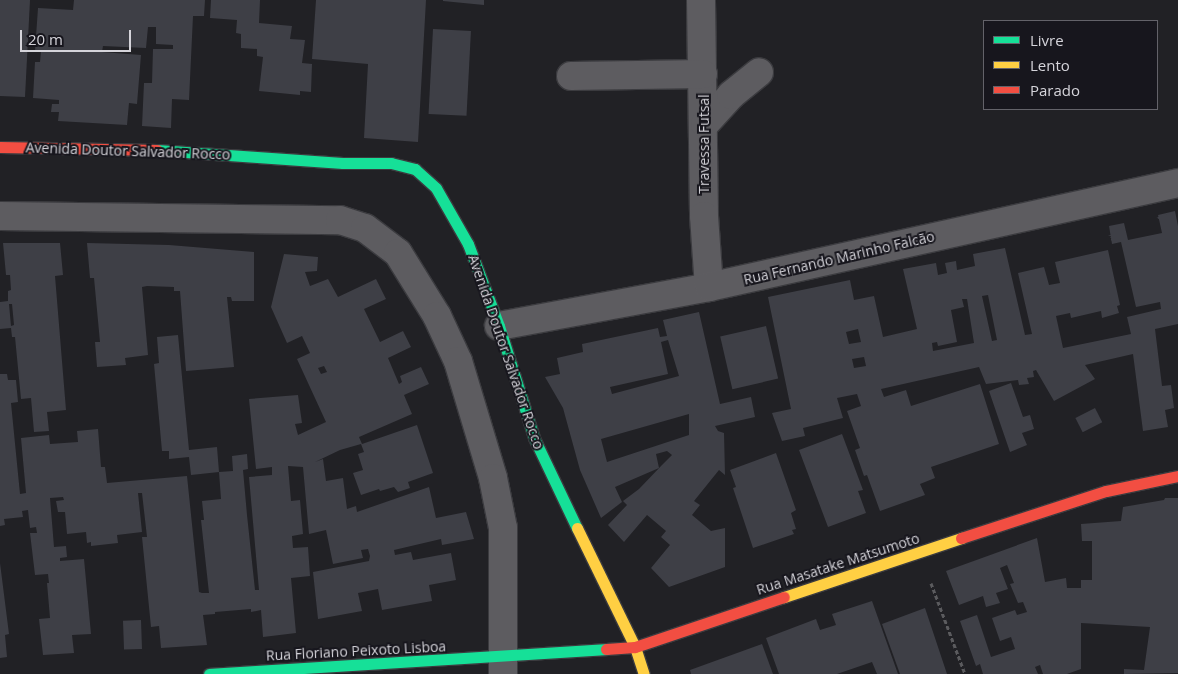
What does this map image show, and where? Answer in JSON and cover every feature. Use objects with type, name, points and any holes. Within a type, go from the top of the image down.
[{"type":"street","name":"Travessa Futsal","points":[[702,0],[704,216],[709,287]]},
{"type":"street","points":[[704,124],[731,95],[759,72]]},
{"type":"street","points":[[571,76],[703,74]]},
{"type":"street","name":"Avenida Doutor Salvador Rocco","points":[[0,147],[184,150],[343,163],[391,163],[415,169],[436,188],[468,244],[498,326],[534,438],[635,647],[644,674]]},
{"type":"street","name":"Rua Fernando Marinho Falcão","points":[[498,326],[709,287],[1178,183]]},
{"type":"street","points":[[0,216],[340,220],[365,228],[398,252],[437,316],[458,361],[493,478],[503,528],[504,666]]},
{"type":"street","name":"Rua Masatake Matsumoto","points":[[504,666],[635,647],[998,525],[1106,491],[1178,476]]},
{"type":"street","name":"Rua Floriano Peixoto Lisboa","points":[[209,674],[504,666]]},
{"type":"path","points":[[920,552],[965,674]]},
{"type":"building","points":[[0,0],[30,0],[25,97],[0,96]]},
{"type":"building","points":[[74,0],[205,0],[204,16],[193,16],[189,100],[172,99],[171,128],[142,126],[144,83],[152,83],[153,49],[173,49],[173,45],[156,44],[156,27],[148,27],[146,48],[103,46],[102,52],[141,55],[137,104],[129,103],[127,125],[58,121],[59,112],[51,112],[52,104],[59,104],[59,100],[33,98],[35,62],[40,62],[41,51],[35,51],[38,8],[73,10]]},
{"type":"building","points":[[211,0],[260,0],[259,23],[292,26],[290,39],[305,40],[302,63],[312,64],[311,92],[300,91],[300,95],[259,91],[263,57],[257,56],[257,49],[241,48],[241,34],[236,33],[237,20],[210,18]]},
{"type":"building","points":[[316,0],[426,0],[418,142],[364,138],[368,64],[312,59]]},
{"type":"building","points":[[484,0],[484,5],[443,1]]},
{"type":"building","points":[[433,29],[471,31],[466,116],[429,114]]},
{"type":"building","points":[[1175,211],[1178,226],[1178,324],[1155,329],[1162,386],[1171,385],[1174,408],[1165,410],[1168,427],[1143,431],[1133,354],[1085,365],[1095,379],[1054,401],[1036,370],[1033,371],[1034,377],[1027,378],[1029,384],[1019,385],[1018,380],[986,384],[979,367],[881,389],[884,397],[906,390],[911,406],[980,384],[999,444],[931,467],[935,478],[920,484],[925,495],[880,511],[867,475],[864,476],[855,450],[860,448],[847,411],[861,406],[857,394],[837,398],[843,418],[803,428],[805,436],[782,441],[772,413],[791,409],[768,297],[850,280],[854,300],[874,296],[883,337],[917,329],[903,269],[936,263],[938,275],[947,273],[945,263],[956,261],[957,270],[975,266],[973,254],[1005,248],[1025,335],[1032,334],[1018,273],[1044,267],[1049,285],[1060,283],[1055,262],[1108,250],[1120,305],[1117,306],[1119,313],[1102,318],[1101,311],[1071,318],[1070,313],[1056,316],[1063,348],[1131,334],[1127,317],[1161,309],[1160,302],[1136,307],[1121,242],[1112,244],[1109,226],[1124,223],[1128,240],[1162,233],[1158,215]],"holes":[[[988,295],[997,340],[992,341],[982,296]],[[962,299],[967,299],[974,343],[933,351],[932,343],[937,342],[938,346],[957,342],[951,310],[964,307]],[[858,329],[861,342],[849,344],[846,332]],[[864,357],[866,366],[854,368],[852,359]]]},
{"type":"building","points":[[3,243],[60,243],[63,275],[55,276],[66,410],[47,412],[49,431],[34,432],[31,398],[21,399],[15,337],[12,337],[11,328],[0,329],[0,302],[8,301],[8,291],[11,290],[10,275],[6,275]],"holes":[[[9,304],[12,304],[14,325],[11,326]]]},
{"type":"building","points":[[87,243],[169,245],[254,252],[254,301],[232,301],[231,297],[227,297],[234,367],[186,371],[180,291],[174,291],[174,287],[147,286],[142,287],[148,355],[125,358],[126,365],[97,367],[95,342],[100,342],[94,278],[90,278]]},
{"type":"building","points":[[284,254],[318,257],[317,271],[305,272],[310,286],[328,279],[338,297],[376,279],[386,299],[364,309],[380,342],[403,331],[411,347],[388,358],[399,384],[402,382],[400,376],[421,367],[429,384],[404,395],[412,414],[359,437],[362,444],[417,425],[433,473],[408,482],[410,488],[398,492],[394,487],[380,491],[379,489],[361,495],[353,473],[363,470],[358,454],[364,452],[361,444],[340,450],[315,462],[323,459],[326,481],[343,478],[347,509],[356,506],[357,512],[429,487],[436,518],[466,512],[474,539],[442,545],[441,539],[394,550],[395,555],[411,552],[413,560],[451,553],[456,580],[429,585],[432,601],[382,610],[378,589],[358,593],[362,611],[318,619],[313,572],[369,561],[370,556],[368,549],[361,550],[363,558],[333,564],[326,530],[309,534],[303,467],[288,466],[291,501],[300,500],[303,534],[292,536],[293,548],[308,547],[310,576],[291,578],[296,633],[263,637],[261,610],[251,612],[251,609],[215,612],[215,614],[203,615],[207,645],[161,648],[159,626],[151,627],[142,537],[147,537],[142,493],[138,493],[142,532],[117,535],[118,543],[91,546],[91,542],[87,543],[86,532],[67,534],[65,512],[58,512],[56,501],[64,500],[63,497],[50,498],[54,547],[66,546],[67,557],[60,558],[60,561],[84,559],[91,634],[72,635],[74,653],[43,655],[39,619],[50,618],[47,583],[49,583],[48,574],[35,575],[30,533],[37,533],[36,527],[30,528],[28,510],[22,511],[23,517],[4,519],[5,525],[0,526],[0,374],[7,374],[8,380],[16,380],[18,402],[11,403],[20,494],[26,493],[21,438],[49,435],[50,444],[78,442],[77,431],[98,429],[101,467],[105,467],[107,483],[187,476],[199,592],[202,593],[209,593],[201,520],[204,520],[202,501],[221,499],[219,472],[233,471],[232,456],[247,454],[248,469],[243,470],[255,590],[259,590],[249,477],[272,475],[272,467],[256,469],[249,399],[298,395],[302,423],[295,424],[298,435],[326,422],[297,359],[310,353],[302,336],[287,343],[271,307]],"holes":[[[324,366],[327,372],[321,374],[318,368]]]},
{"type":"building","points":[[699,312],[720,404],[751,397],[755,417],[715,426],[718,431],[724,433],[725,475],[719,470],[694,501],[700,505],[692,515],[711,531],[725,528],[725,567],[669,587],[651,568],[670,545],[661,537],[666,531],[647,515],[624,542],[608,525],[627,505],[623,501],[639,489],[672,455],[667,451],[656,454],[659,468],[615,487],[622,502],[601,518],[580,470],[563,408],[545,377],[560,374],[557,358],[583,352],[582,344],[658,328],[660,337],[667,336],[663,320]],"holes":[[[668,340],[679,376],[612,394],[610,387],[668,374],[661,342]],[[689,414],[689,435],[607,462],[601,439]]]},
{"type":"building","points":[[766,326],[778,379],[732,389],[720,337]]},
{"type":"building","points":[[178,335],[189,450],[217,447],[219,472],[191,475],[189,457],[169,459],[169,451],[162,451],[154,364],[159,363],[157,337]]},
{"type":"building","points":[[1011,383],[1023,417],[1030,415],[1034,429],[1022,433],[1027,445],[1010,452],[989,391]]},
{"type":"building","points":[[1095,408],[1102,422],[1083,432],[1075,418]]},
{"type":"building","points":[[842,434],[863,490],[858,491],[866,513],[828,527],[799,450]]},
{"type":"building","points":[[776,453],[796,510],[791,513],[796,529],[792,530],[794,534],[753,548],[733,488],[736,487],[730,470]]},
{"type":"building","points":[[1165,498],[1178,498],[1178,673],[1124,674],[1124,669],[1144,670],[1150,627],[1081,623],[1081,669],[1067,674],[1043,674],[1040,665],[1035,667],[1038,674],[983,674],[980,664],[976,666],[960,621],[977,615],[991,657],[1015,649],[1011,637],[1000,641],[992,618],[1015,610],[1017,615],[1027,612],[1023,602],[1018,603],[1010,584],[1014,583],[1007,565],[1000,568],[1008,589],[996,593],[1000,603],[986,607],[983,596],[959,605],[946,571],[1037,538],[1045,582],[1066,578],[1067,588],[1081,588],[1081,580],[1092,580],[1092,541],[1082,541],[1081,524],[1121,521],[1123,507],[1164,500]]},
{"type":"building","points":[[0,563],[9,634],[5,635],[7,657],[0,658]]},
{"type":"building","points":[[872,601],[898,674],[877,674],[872,662],[837,674],[779,674],[766,638],[816,619],[820,630],[836,625],[832,614]]},
{"type":"building","points":[[925,608],[947,674],[900,674],[882,624]]},
{"type":"building","points":[[141,620],[142,649],[124,650],[123,621]]},
{"type":"building","points":[[762,644],[773,674],[691,674],[690,670]]},
{"type":"traffic: fast","points":[[157,150],[343,163],[391,163],[415,169],[436,188],[468,244],[499,326],[534,438],[577,528]]},
{"type":"traffic: fast","points":[[209,674],[606,649]]},
{"type":"traffic: slow","points":[[577,528],[635,647],[644,674]]},
{"type":"traffic: slow","points":[[784,597],[961,538]]},
{"type":"traffic: jam","points":[[0,147],[157,150]]},
{"type":"traffic: jam","points":[[961,538],[1106,491],[1178,476]]},
{"type":"traffic: jam","points":[[606,649],[635,647],[784,597]]}]
